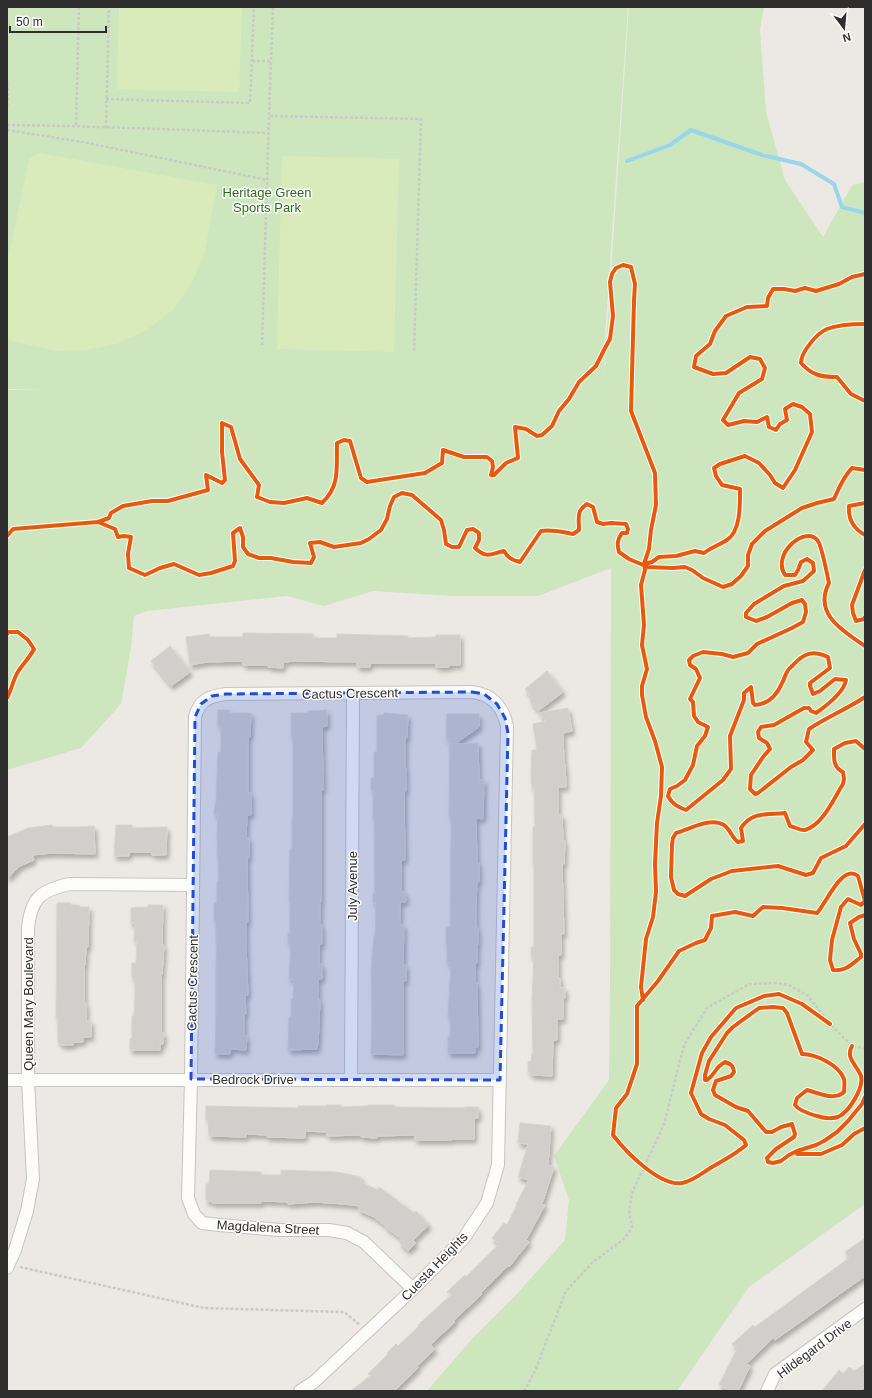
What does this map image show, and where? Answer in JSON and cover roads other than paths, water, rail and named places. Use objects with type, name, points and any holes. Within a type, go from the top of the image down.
[{"type":"street","name":"Cactus Crescent","points":[[191,1079],[195,717],[201,704],[212,696],[226,694],[478,692],[494,700],[503,713],[508,733],[502,911],[500,1080]]},
{"type":"street","name":"July Avenue","points":[[351,1079],[353,693]]},
{"type":"street","name":"Queen Mary Boulevard","points":[[8,1266],[15,1250],[27,1211],[33,1179],[28,1079],[28,928],[31,910],[38,898],[47,891],[70,884],[193,885]]},
{"type":"street","name":"Magdalena Street","points":[[191,1079],[188,1198],[194,1214],[202,1223],[280,1230],[329,1230],[347,1233],[364,1242],[413,1289]]},
{"type":"street","name":"Bedrock Drive","points":[[7,1080],[500,1080]]},
{"type":"street","name":"Cuesta Heights","points":[[300,1391],[314,1382],[413,1289],[464,1238],[487,1203],[498,1165],[500,1080]]},
{"type":"street","name":"Hildegard Drive","points":[[767,1391],[775,1374],[865,1309]]},
{"type":"waterway","points":[[627,161],[670,145],[691,130],[762,155],[801,164],[834,184],[842,207],[865,213]]},
{"type":"park label","name":"Heritage Green Sports Park","points":[[267,200]]}]
